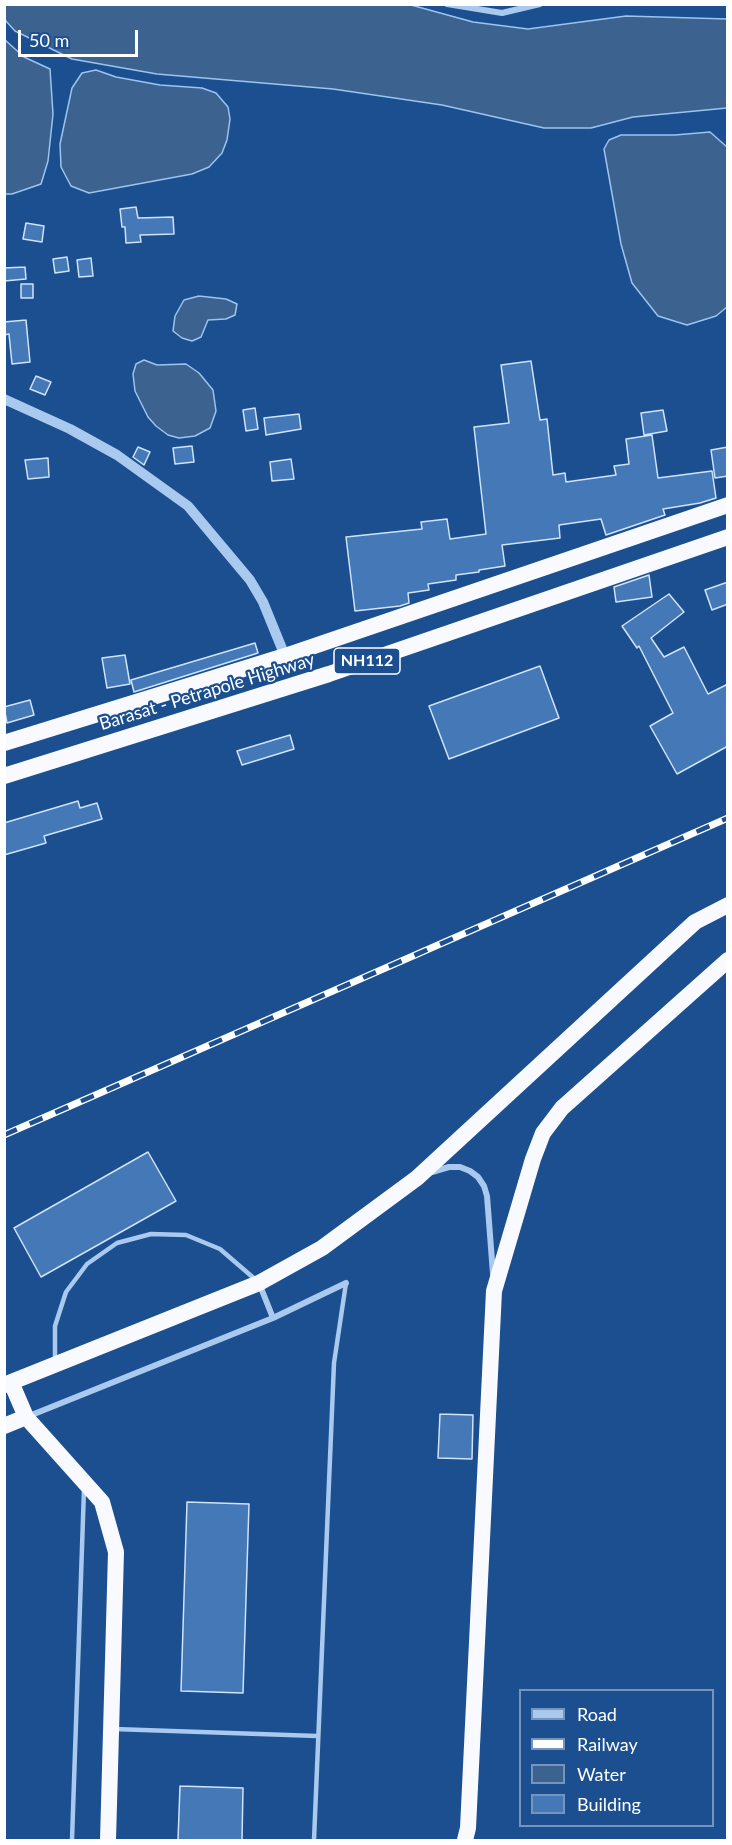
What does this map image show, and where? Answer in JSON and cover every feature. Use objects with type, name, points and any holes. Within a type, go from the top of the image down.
[{"type":"highway","name":"Barasat - Petrapole Highway","points":[[4,743],[285,656],[728,505]]},
{"type":"highway","name":"Barasat - Petrapole Highway","points":[[4,776],[330,674],[728,537]]},
{"type":"highway","points":[[108,1840],[116,1552],[102,1502],[26,1417],[8,1383],[259,1283],[322,1248],[417,1178],[695,922],[728,904]]},
{"type":"highway","points":[[465,1840],[468,1828],[494,1291],[533,1159],[543,1133],[562,1108],[728,960]]},
{"type":"highway","points":[[4,1426],[26,1417]]},
{"type":"street","points":[[447,4],[502,13],[540,4]]},
{"type":"street","points":[[4,399],[70,429],[117,455],[188,506],[250,580],[263,602],[285,656]]},
{"type":"street","points":[[417,1178],[449,1167],[460,1167],[478,1177],[487,1196],[494,1291]]},
{"type":"street","points":[[259,1283],[273,1318]]},
{"type":"street","points":[[26,1417],[273,1318],[346,1283]]},
{"type":"lane","points":[[55,1365],[55,1326],[66,1292],[87,1264],[117,1243],[151,1233],[186,1235],[219,1249],[259,1283]]},
{"type":"lane","points":[[314,1840],[334,1363],[346,1283]]},
{"type":"lane","points":[[72,1840],[84,1482]]},
{"type":"lane","points":[[111,1729],[317,1736]]},
{"type":"water","points":[[4,5],[411,5],[473,22],[528,29],[626,16],[727,19],[727,108],[633,117],[591,128],[544,128],[442,105],[333,89],[157,74],[72,59],[15,31],[5,20]]},
{"type":"water","points":[[5,40],[24,57],[50,69],[53,114],[48,161],[41,184],[12,194],[4,194]]},
{"type":"water","points":[[96,70],[116,77],[160,85],[202,88],[216,93],[228,107],[230,119],[227,140],[222,153],[209,167],[192,174],[89,193],[71,186],[61,167],[60,144],[72,88],[82,73]]},
{"type":"water","points":[[710,132],[727,147],[727,307],[716,316],[687,325],[658,316],[632,283],[621,244],[604,149],[609,140],[621,135],[675,135]]},
{"type":"water","points":[[199,296],[226,299],[237,304],[235,315],[226,319],[208,320],[201,337],[192,341],[182,338],[173,331],[175,316],[184,300]]},
{"type":"water","points":[[144,360],[157,365],[186,364],[199,373],[213,390],[216,411],[210,428],[195,436],[179,438],[168,435],[156,426],[148,417],[135,391],[133,374],[136,364]]},
{"type":"building","points":[[136,207],[138,218],[173,217],[174,234],[140,235],[141,242],[126,243],[120,209]]},
{"type":"building","points":[[26,223],[44,226],[42,242],[23,239]]},
{"type":"building","points":[[67,257],[69,271],[55,273],[53,259]]},
{"type":"building","points":[[91,258],[93,276],[79,277],[77,260]]},
{"type":"building","points":[[25,267],[26,279],[4,281],[4,268]]},
{"type":"building","points":[[21,284],[33,284],[33,298],[21,298]]},
{"type":"building","points":[[26,320],[30,362],[12,364],[9,334],[4,335],[4,322]]},
{"type":"building","points":[[531,361],[540,420],[547,419],[553,475],[565,473],[566,482],[616,475],[614,466],[629,464],[626,439],[652,435],[658,478],[712,471],[716,498],[663,509],[665,515],[606,535],[601,519],[559,525],[560,538],[502,545],[505,566],[456,575],[456,580],[428,584],[429,590],[408,593],[409,603],[400,606],[355,611],[346,537],[422,529],[421,522],[447,519],[450,539],[486,534],[474,427],[509,423],[501,365]]},
{"type":"building","points":[[36,376],[51,382],[45,395],[30,389]]},
{"type":"building","points":[[255,408],[258,429],[246,431],[243,410]]},
{"type":"building","points":[[663,410],[667,431],[644,435],[641,413]]},
{"type":"building","points":[[299,414],[301,429],[266,435],[264,418]]},
{"type":"building","points":[[192,446],[194,462],[175,464],[173,448]]},
{"type":"building","points":[[138,447],[150,452],[144,465],[133,457]]},
{"type":"building","points":[[728,447],[728,476],[715,478],[711,450]]},
{"type":"building","points":[[48,458],[49,477],[28,479],[25,460]]},
{"type":"building","points":[[291,459],[294,479],[272,481],[270,462]]},
{"type":"building","points":[[649,575],[652,597],[616,602],[614,587]]},
{"type":"building","points":[[728,582],[728,604],[712,610],[705,590]]},
{"type":"building","points":[[669,594],[684,612],[651,638],[664,657],[684,647],[708,694],[728,684],[728,746],[677,774],[650,726],[673,713],[639,646],[637,648],[622,626]]},
{"type":"building","points":[[255,643],[258,653],[134,692],[131,680]]},
{"type":"building","points":[[125,655],[130,684],[107,688],[102,658]]},
{"type":"building","points":[[540,666],[559,718],[449,759],[429,706]]},
{"type":"building","points":[[30,700],[34,715],[7,723],[4,707]]},
{"type":"building","points":[[290,735],[294,749],[242,765],[237,751]]},
{"type":"building","points":[[78,801],[80,808],[97,803],[102,819],[44,836],[46,843],[4,855],[4,823]]},
{"type":"building","points":[[148,1152],[176,1201],[41,1277],[14,1228]]},
{"type":"building","points":[[440,1414],[473,1415],[472,1459],[438,1458]]},
{"type":"building","points":[[187,1502],[249,1504],[243,1693],[181,1691]]},
{"type":"building","points":[[180,1786],[243,1788],[242,1840],[178,1840]]},
{"type":"railway","points":[[4,1135],[728,818]]}]
